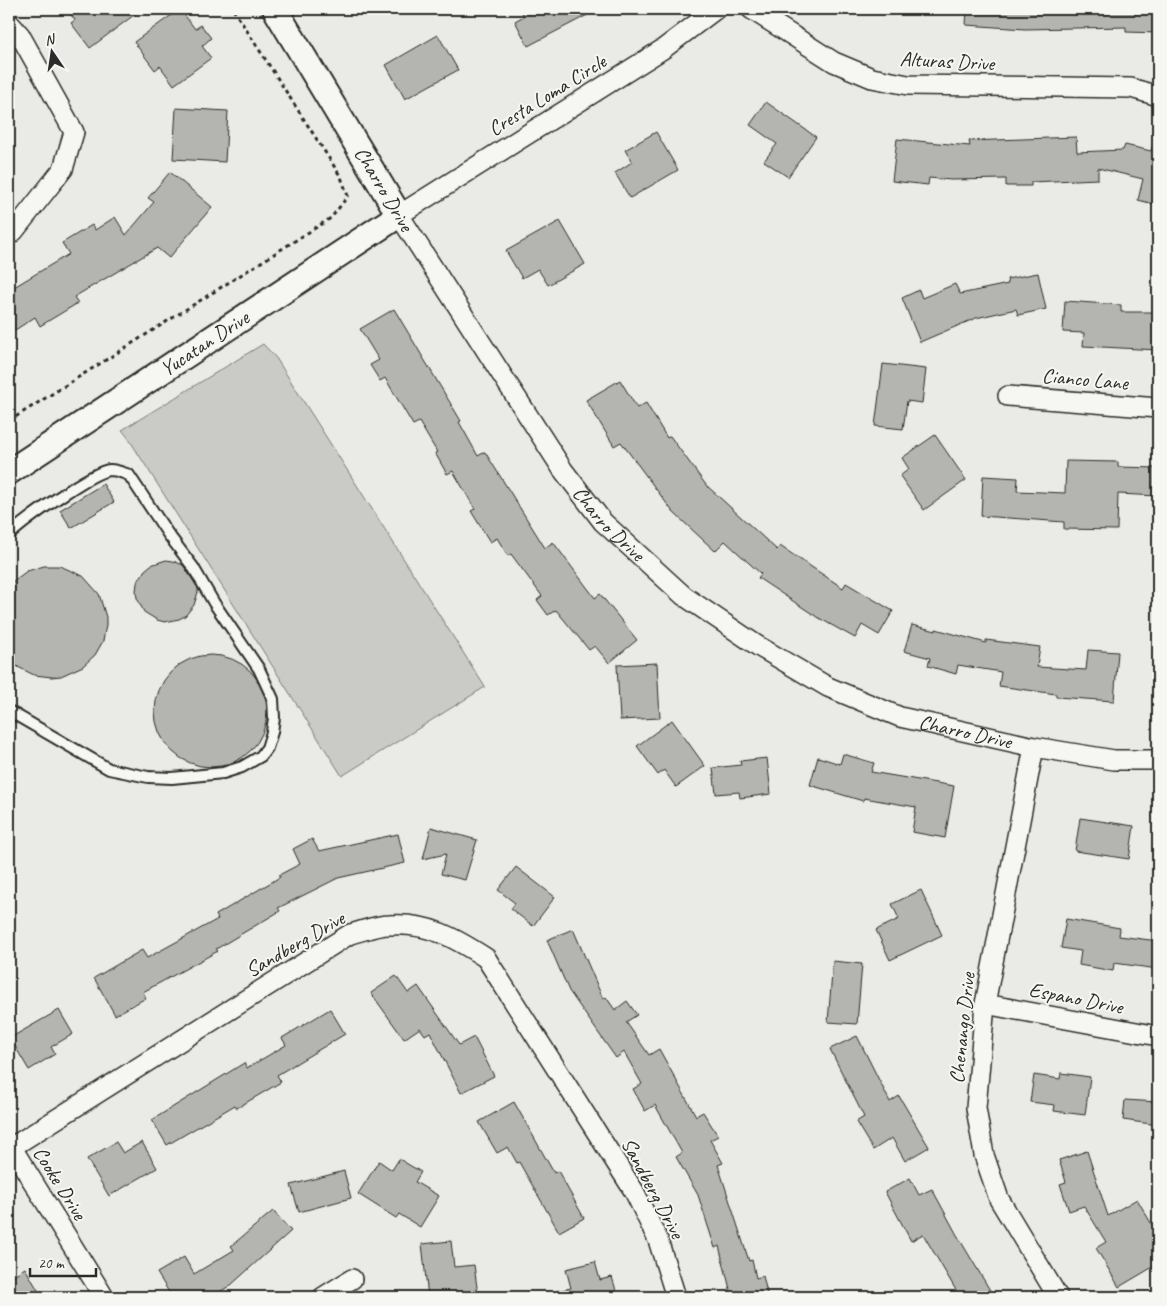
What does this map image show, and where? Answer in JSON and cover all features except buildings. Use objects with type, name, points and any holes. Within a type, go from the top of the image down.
[{"type":"street","name":"Charro Drive","points":[[275,9],[399,215],[563,470],[602,522],[684,596],[758,646],[828,687],[900,717],[1034,747],[1114,760],[1158,760]]},
{"type":"street","name":"Cresta Loma Circle","points":[[399,215],[663,49],[716,9]]},
{"type":"street","name":"Alturas Drive","points":[[751,9],[834,62],[872,78],[908,85],[1131,88],[1158,96]]},
{"type":"street","points":[[9,23],[20,35],[74,132],[63,169],[14,231],[9,234]]},
{"type":"street","name":"Yucatan Drive","points":[[9,472],[399,215]]},
{"type":"street","name":"Cianco Lane","points":[[1008,396],[1158,408]]},
{"type":"street","name":"Chenango Drive","points":[[1034,747],[985,1004],[976,1108],[984,1155],[999,1198],[1058,1297]]},
{"type":"street","name":"Sandberg Drive","points":[[10,1145],[350,934],[388,924],[422,926],[455,938],[486,958],[634,1192],[658,1240],[676,1297]]},
{"type":"street","name":"Espano Drive","points":[[985,1004],[1158,1036]]},
{"type":"street","name":"Cooke Drive","points":[[10,1145],[104,1297]]},
{"type":"street","points":[[323,1297],[352,1279]]},
{"type":"lane","points":[[9,535],[89,478],[110,470],[120,471],[129,476],[193,567],[214,603],[259,670],[273,699],[274,718],[267,748],[261,756],[242,767],[223,773],[172,778],[148,777],[108,770],[9,711]]},
{"type":"path","points":[[9,421],[330,218],[348,196],[341,176],[233,9]]},
{"type":"shaded area","points":[[263,344],[276,358],[485,687],[342,776],[122,430]]}]
